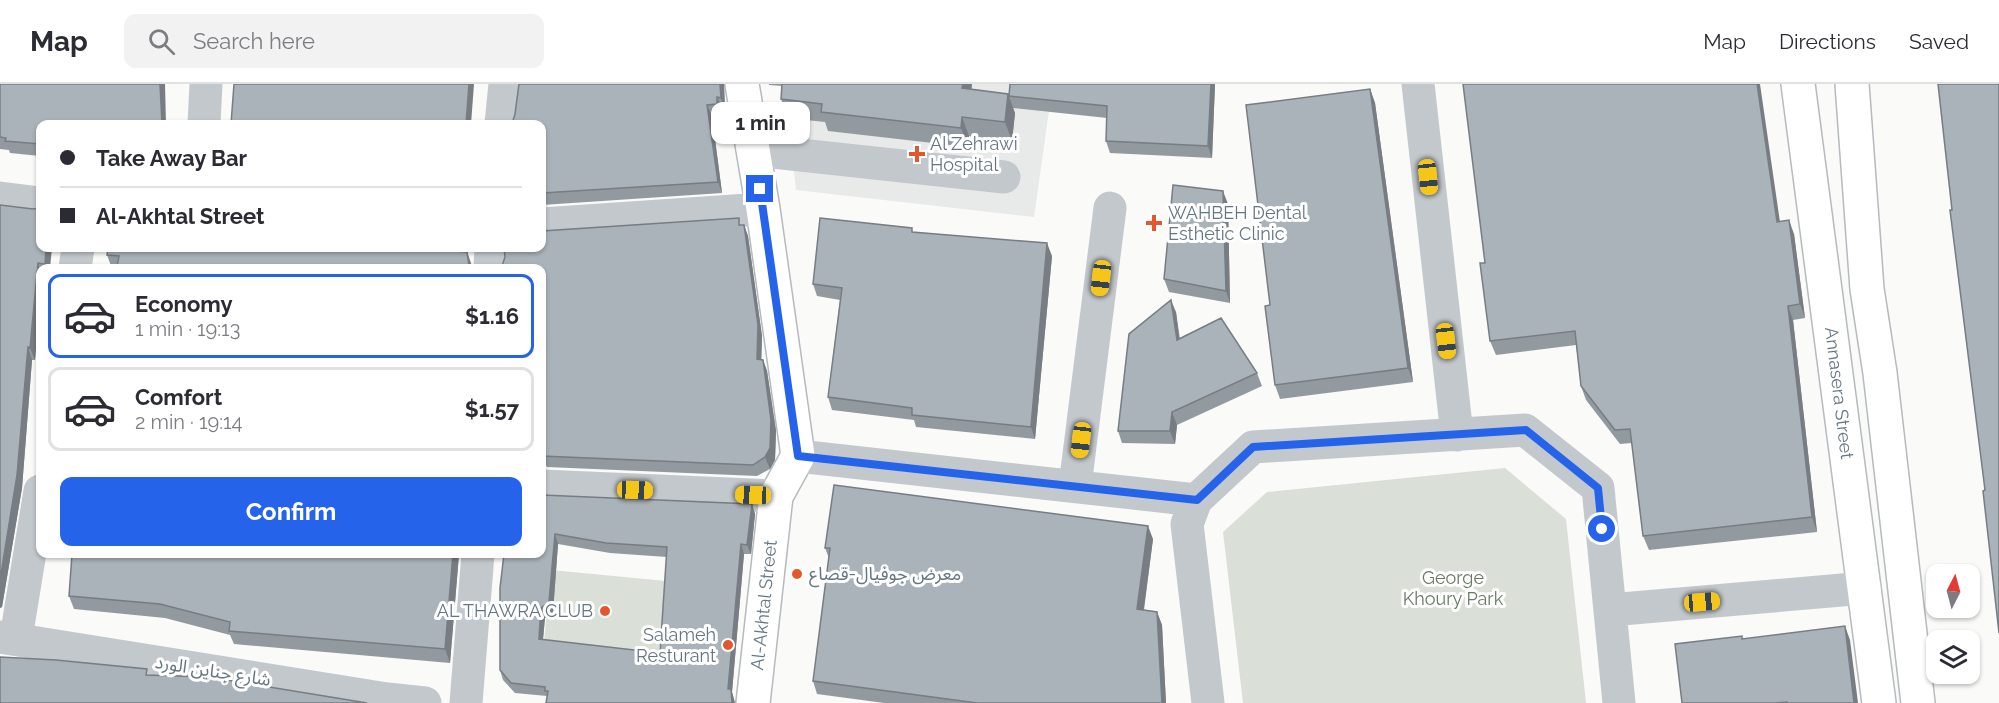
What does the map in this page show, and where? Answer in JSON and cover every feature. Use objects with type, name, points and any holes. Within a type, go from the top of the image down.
[{"type":"main road","points":[[742,84],[763,209],[798,456]]},
{"type":"main road","name":"Annasera Street","points":[[1798,84],[1879,703]]},
{"type":"main road","points":[[1830,84],[1837,137],[1867,289],[1880,373],[1918,703]]},
{"type":"main road","points":[[1852,84],[1867,289]]},
{"type":"main road","name":"Al-Akhtal Street","points":[[753,703],[776,495],[798,456]]},
{"type":"street","points":[[204,120],[206,84]]},
{"type":"street","points":[[501,120],[505,84]]},
{"type":"street","points":[[1418,84],[1457,435]]},
{"type":"street","points":[[753,150],[1004,177]]},
{"type":"street","points":[[0,198],[36,202]]},
{"type":"street","points":[[1075,486],[1110,208]]},
{"type":"street","points":[[546,224],[763,209]]},
{"type":"street","points":[[1208,703],[1187,524],[1197,500],[1253,447],[1526,430],[1598,488],[1619,703]]},
{"type":"street","points":[[798,456],[1197,500]]},
{"type":"street","points":[[546,486],[776,495]]},
{"type":"street","points":[[8,637],[36,509]]},
{"type":"street","points":[[466,703],[478,558]]},
{"type":"street","points":[[1610,610],[1864,588]]},
{"type":"street","name":"شارع جناين الورد","points":[[8,637],[387,701],[425,703]]},
{"type":"shaded area","name":"Al Zehrawi Hospital","points":[[770,84],[1015,84],[1049,111],[1034,217],[796,190],[788,118],[791,88]]},
{"type":"green space","name":"George Khoury Park","points":[[1505,468],[1566,519],[1586,703],[1243,703],[1223,532],[1267,492]]},
{"type":"green space","name":"AL THAWRA CLUB","points":[[551,570],[666,581],[659,653],[544,642]]},
{"type":"building","points":[[0,84],[160,84],[162,120],[36,120],[36,144],[5,141],[6,138],[0,137]]},
{"type":"building","points":[[234,84],[469,84],[466,120],[231,120]]},
{"type":"building","points":[[519,84],[720,84],[721,98],[717,97],[717,104],[707,105],[718,182],[546,193],[546,120],[513,120]]},
{"type":"building","points":[[782,84],[963,84],[962,88],[1008,94],[1005,122],[962,117],[961,128],[821,112],[822,104],[781,99]]},
{"type":"building","points":[[1010,84],[1211,84],[1208,146],[1106,141],[1107,106],[1009,96]]},
{"type":"building","points":[[1463,84],[1757,84],[1777,222],[1789,220],[1800,304],[1788,306],[1812,517],[1643,536],[1630,429],[1615,430],[1581,386],[1575,331],[1490,341],[1480,263],[1485,263]]},
{"type":"building","points":[[1938,84],[1999,84],[1999,633],[1983,491],[1985,490],[1950,210],[1952,210]]},
{"type":"building","points":[[1370,89],[1408,368],[1275,385],[1265,306],[1270,305],[1246,105]]},
{"type":"building","points":[[1173,185],[1223,191],[1226,291],[1164,279]]},
{"type":"building","points":[[0,205],[36,209],[36,252],[46,252],[45,264],[36,264],[36,284],[17,475],[0,580]]},
{"type":"building","points":[[739,218],[739,225],[744,225],[758,325],[757,359],[763,360],[771,420],[770,448],[765,457],[753,465],[546,456],[546,264],[503,264],[504,252],[546,252],[546,231]]},
{"type":"building","points":[[820,218],[912,228],[912,232],[1047,243],[1031,427],[912,415],[912,408],[828,397],[842,288],[813,284]]},
{"type":"building","points":[[107,252],[467,252],[469,264],[118,264],[119,256],[107,255]]},
{"type":"building","points":[[1171,300],[1177,340],[1221,318],[1257,373],[1172,412],[1170,431],[1118,431],[1129,334]]},
{"type":"building","points":[[834,485],[1148,526],[1137,609],[1157,612],[1162,703],[977,703],[813,681],[830,548],[825,548]]},
{"type":"building","points":[[546,495],[752,504],[747,545],[741,544],[728,689],[731,689],[732,703],[546,703],[548,691],[545,691],[545,687],[511,683],[500,670],[500,588],[504,558],[546,558]],"holes":[[[555,534],[606,543],[667,547],[660,653],[539,639],[541,608],[549,602]]]},
{"type":"building","points":[[72,558],[453,558],[445,649],[229,631],[230,622],[160,604],[69,596]]},
{"type":"building","points":[[1845,626],[1854,703],[1682,703],[1675,644],[1742,636],[1742,639]]},
{"type":"building","points":[[0,657],[147,669],[146,675],[208,677],[367,703],[0,703]]},
{"type":"place","name":"Al Zehrawi Hospital","points":[[917,154]]},
{"type":"place","name":"WAHBEH Dental Esthetic Clinic","points":[[1154,223]]},
{"type":"place","name":"معرض جوفيال-قصاع","points":[[797,574]]},
{"type":"place","name":"AL THAWRA CLUB","points":[[605,611]]},
{"type":"place","name":"Salameh Resturant","points":[[728,645]]},
{"type":"route","points":[[760,189],[798,456],[1197,500],[1253,447],[1526,430],[1598,488],[1602,529]]}]
